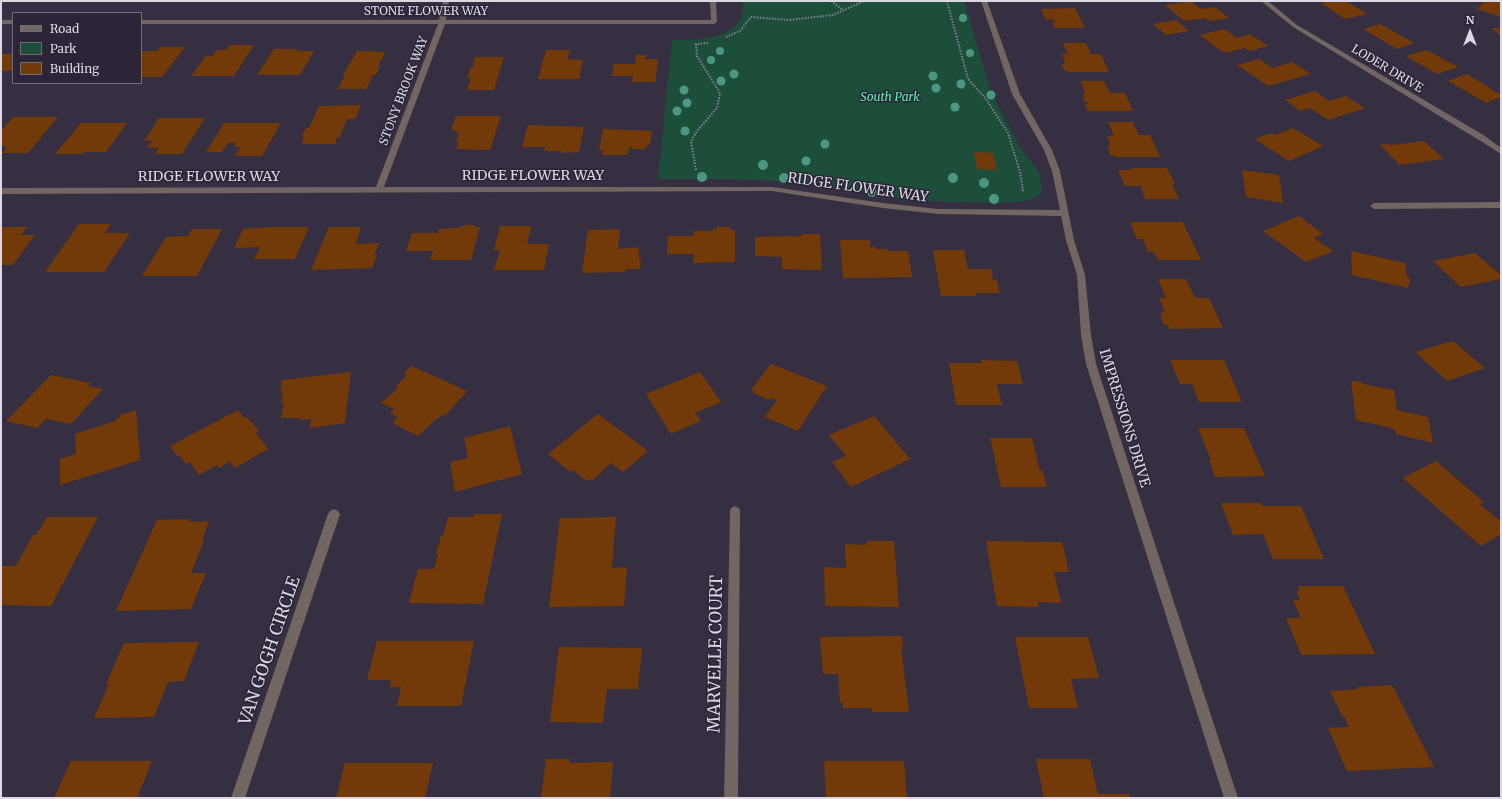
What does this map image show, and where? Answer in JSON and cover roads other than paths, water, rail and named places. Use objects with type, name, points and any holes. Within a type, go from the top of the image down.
[{"type":"street","name":"STONY BROOK WAY","points":[[379,188],[442,23],[446,1]]},
{"type":"street","name":"STONE FLOWER WAY","points":[[142,22],[714,22],[713,1]]},
{"type":"street","name":"IMPRESSIONS DRIVE","points":[[984,1],[1016,94],[1048,150],[1054,164],[1064,213],[1081,275],[1086,335],[1091,364],[1231,798]]},
{"type":"street","name":"LODER DRIVE","points":[[1264,1],[1295,26],[1482,138],[1501,152]]},
{"type":"street","points":[[1,22],[12,22]]},
{"type":"street","name":"RIDGE FLOWER WAY","points":[[1,191],[379,188],[772,189],[807,192],[887,206],[922,210],[977,213],[1064,213]]},
{"type":"street","points":[[1374,206],[1501,205]]},
{"type":"street","name":"MARVELLE COURT","points":[[730,798],[735,511]]},
{"type":"street","name":"VAN GOGH CIRCLE","points":[[238,798],[334,514]]},
{"type":"park label","name":"South Park","points":[[890,98]]}]
